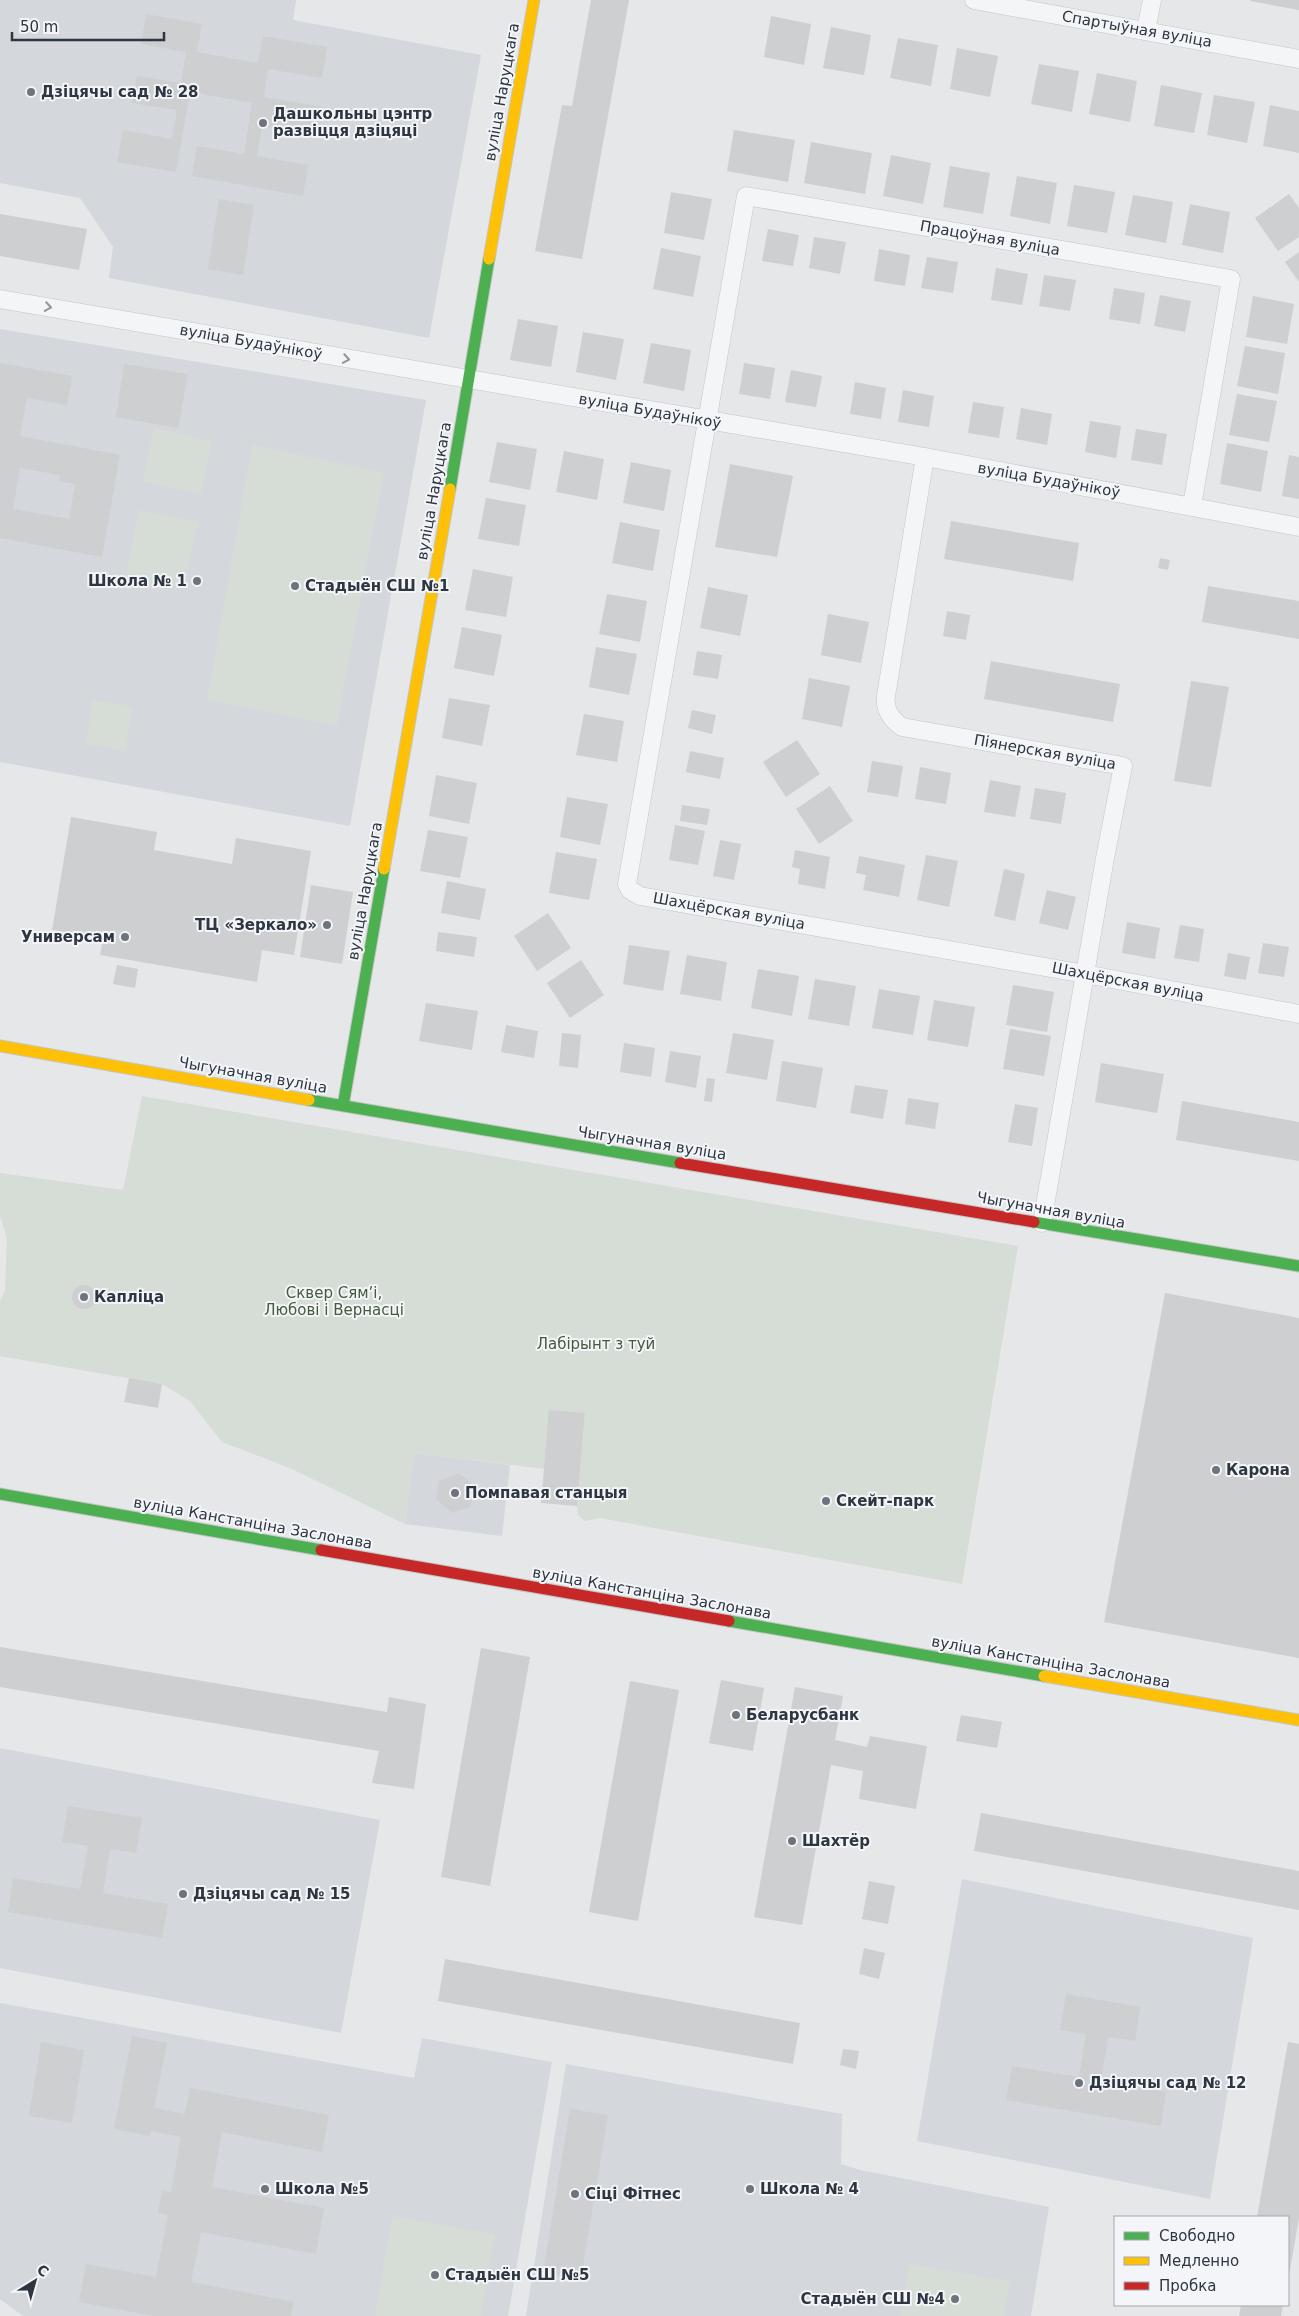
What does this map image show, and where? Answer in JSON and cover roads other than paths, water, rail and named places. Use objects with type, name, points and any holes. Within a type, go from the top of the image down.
[{"type":"main road","name":"вуліца Наруцкага","points":[[343,1106],[534,0]]},
{"type":"main road","name":"Чыгуначная вуліца","points":[[0,1046],[343,1106],[1299,1266]]},
{"type":"main road","name":"вуліца Канстанціна Заслонава","points":[[0,1494],[1299,1720]]},
{"type":"street","name":"Спартыўная вуліца","points":[[974,0],[1299,59]]},
{"type":"street","points":[[1146,30],[1152,0]]},
{"type":"street","name":"Працоўная вуліца","points":[[707,420],[746,196],[1232,279],[1192,506]]},
{"type":"street","name":"вуліца Будаўнікоў","points":[[0,299],[925,458],[1299,527]]},
{"type":"street","name":"Шахцёрская вуліца","points":[[707,420],[627,878],[630,890],[640,896],[1085,974],[1299,1014]]},
{"type":"street","name":"Піянерская вуліца","points":[[925,458],[885,704],[894,721],[902,727],[1123,766],[1042,1223]]},
{"type":"place","name":"Дзіцячы сад № 28","points":[[31,92]]},
{"type":"place","name":"Дашкольны цэнтр развіцця дзіцяці","points":[[263,123]]},
{"type":"place","name":"Школа № 1","points":[[197,581]]},
{"type":"place","name":"Стадыён СШ №1","points":[[295,586]]},
{"type":"place","name":"ТЦ «Зеркало»","points":[[327,925]]},
{"type":"place","name":"Универсам","points":[[125,937]]},
{"type":"place","name":"Капліца","points":[[84,1297]]},
{"type":"place","name":"Карона","points":[[1216,1470]]},
{"type":"place","name":"Помпавая станцыя","points":[[455,1493]]},
{"type":"place","name":"Скейт-парк","points":[[826,1501]]},
{"type":"place","name":"Беларусбанк","points":[[736,1715]]},
{"type":"place","name":"Шахтёр","points":[[792,1841]]},
{"type":"place","name":"Дзіцячы сад № 15","points":[[183,1894]]},
{"type":"place","name":"Дзіцячы сад № 12","points":[[1079,2083]]},
{"type":"place","name":"Школа №5","points":[[265,2189]]},
{"type":"place","name":"Школа № 4","points":[[750,2189]]},
{"type":"place","name":"Сіці Фітнес","points":[[575,2194]]},
{"type":"place","name":"Стадыён СШ №5","points":[[435,2275]]},
{"type":"place","name":"Стадыён СШ №4","points":[[955,2299]]},
{"type":"park label","name":"Сквер Сямʼі, Любові і Вернасці","points":[[334,1302]]},
{"type":"park label","name":"Лабірынт з туй","points":[[596,1344]]}]
